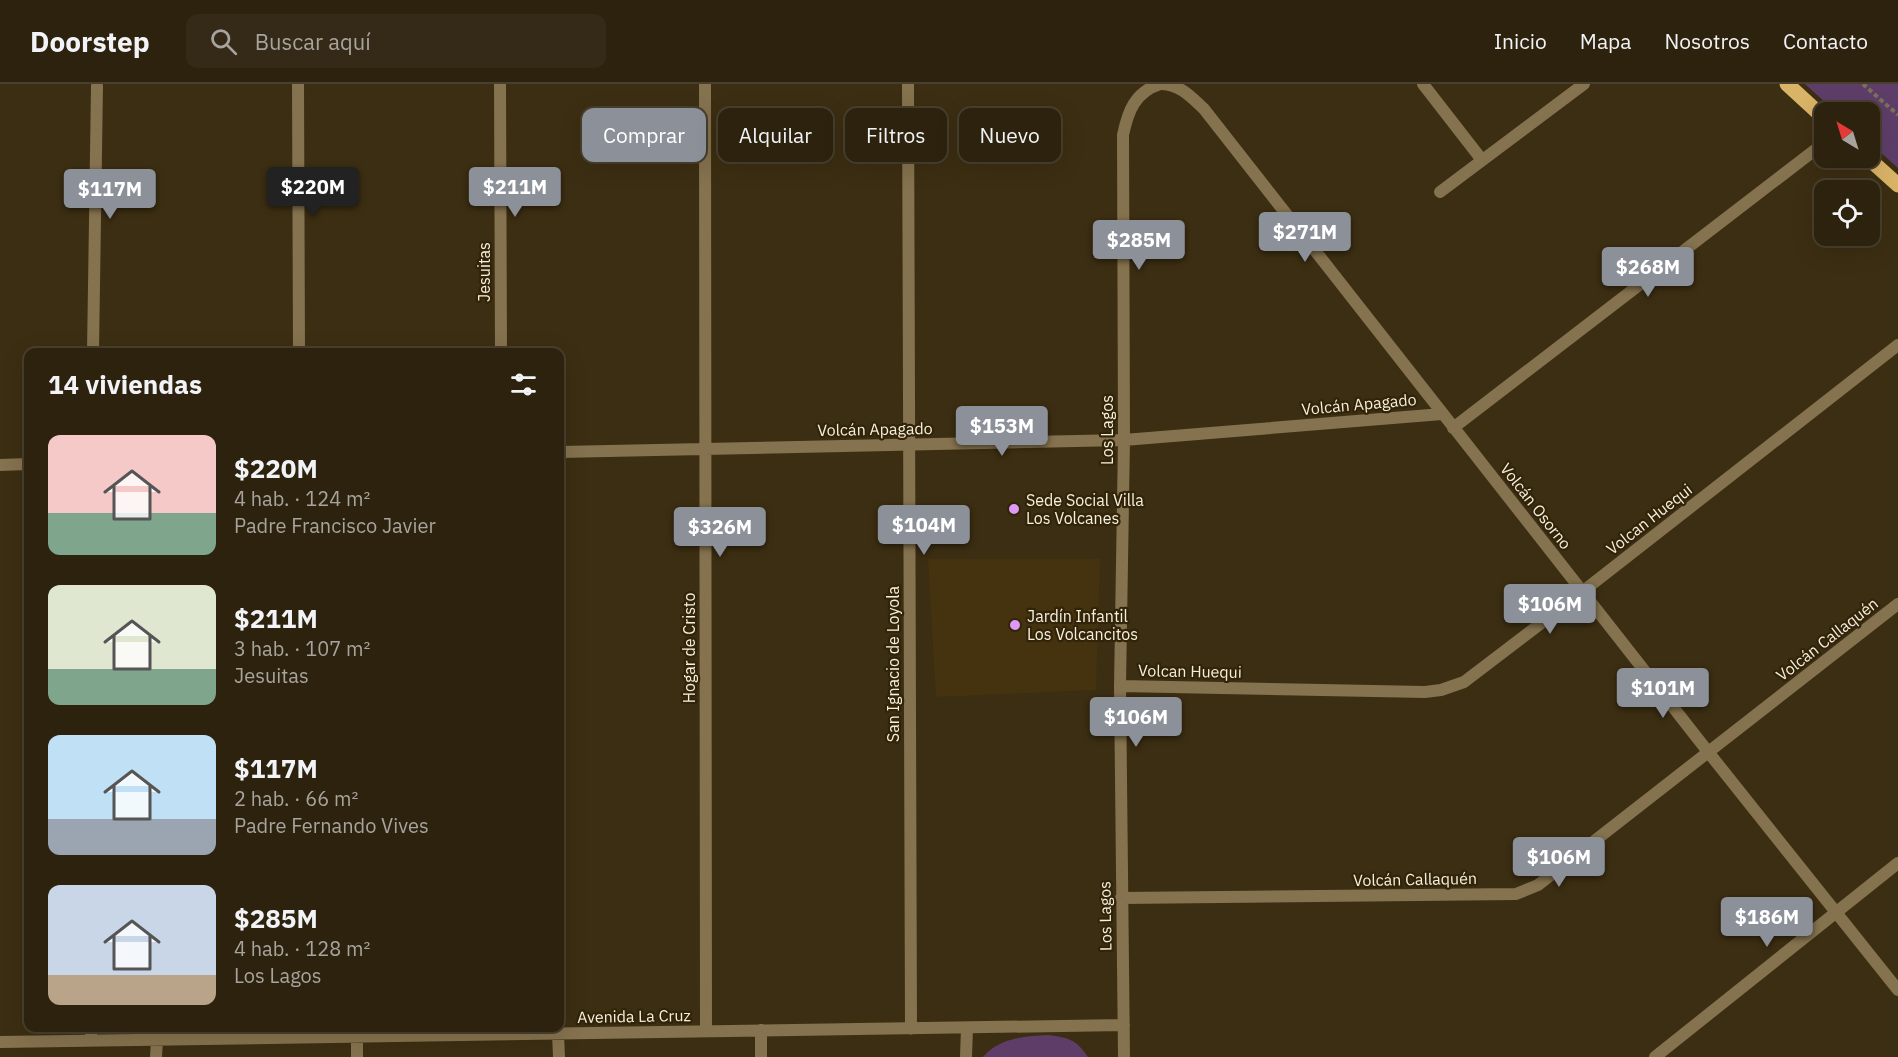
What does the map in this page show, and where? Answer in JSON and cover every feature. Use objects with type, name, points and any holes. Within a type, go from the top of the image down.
[{"type":"main road","points":[[1787,84],[1814,108]]},
{"type":"main road","points":[[1879,168],[1898,185]]},
{"type":"street","points":[[298,84],[299,348]]},
{"type":"street","name":"Jesuitas","points":[[500,84],[501,348]]},
{"type":"street","name":"Hogar de Cristo","points":[[705,84],[706,1031]]},
{"type":"street","name":"San Ignacio de Loyola","points":[[908,84],[911,1029]]},
{"type":"street","name":"Volcán Osorno","points":[[1139,95],[1149,87],[1161,84],[1171,85],[1187,93],[1204,109],[1582,592],[1898,990]]},
{"type":"street","points":[[1423,84],[1482,160]]},
{"type":"street","points":[[1440,192],[1584,84]]},
{"type":"street","points":[[93,348],[97,87]]},
{"type":"street","name":"Los Lagos","points":[[1124,1057],[1120,686],[1124,440],[1124,135],[1132,103],[1139,95]]},
{"type":"street","points":[[1453,428],[1814,151]]},
{"type":"street","name":"Volcan Huequi","points":[[1120,686],[1425,692],[1441,690],[1464,682],[1898,345]]},
{"type":"street","name":"Volcán Apagado","points":[[564,452],[1124,440],[1442,414]]},
{"type":"street","points":[[0,465],[24,464]]},
{"type":"street","name":"Volcán Callaquén","points":[[1121,898],[1516,894],[1538,885],[1898,604]]},
{"type":"street","points":[[1655,1057],[1898,863]]},
{"type":"street","name":"Avenida La Cruz","points":[[521,1032],[558,1034],[1124,1025]]},
{"type":"street","points":[[966,1028],[966,1057]]},
{"type":"street","points":[[761,1030],[761,1057]]},
{"type":"street","points":[[91,1032],[91,1041]]},
{"type":"street","name":"Avenida La Cruz","points":[[0,1042],[157,1040],[301,1032],[357,1036],[473,1032]]},
{"type":"street","points":[[558,1034],[559,1057]]},
{"type":"street","points":[[357,1036],[357,1057]]},
{"type":"street","points":[[156,1057],[157,1040]]},
{"type":"path","points":[[1863,84],[1898,115]]},
{"type":"shaded area","points":[[1805,84],[1898,84],[1898,168],[1880,152],[1880,102],[1825,102]]},
{"type":"shaded area","name":"Jardín Infantil Los Volcancitos","points":[[928,559],[1100,559],[1096,690],[936,697]]},
{"type":"shaded area","points":[[1048,1035],[1071,1040],[1080,1046],[1088,1057],[983,1057],[1004,1042],[1021,1037]]},
{"type":"place","name":"Sede Social Villa Los Volcanes","points":[[1014,509]]},
{"type":"place","name":"Jardín Infantil Los Volcancitos","points":[[1015,625]]}]
